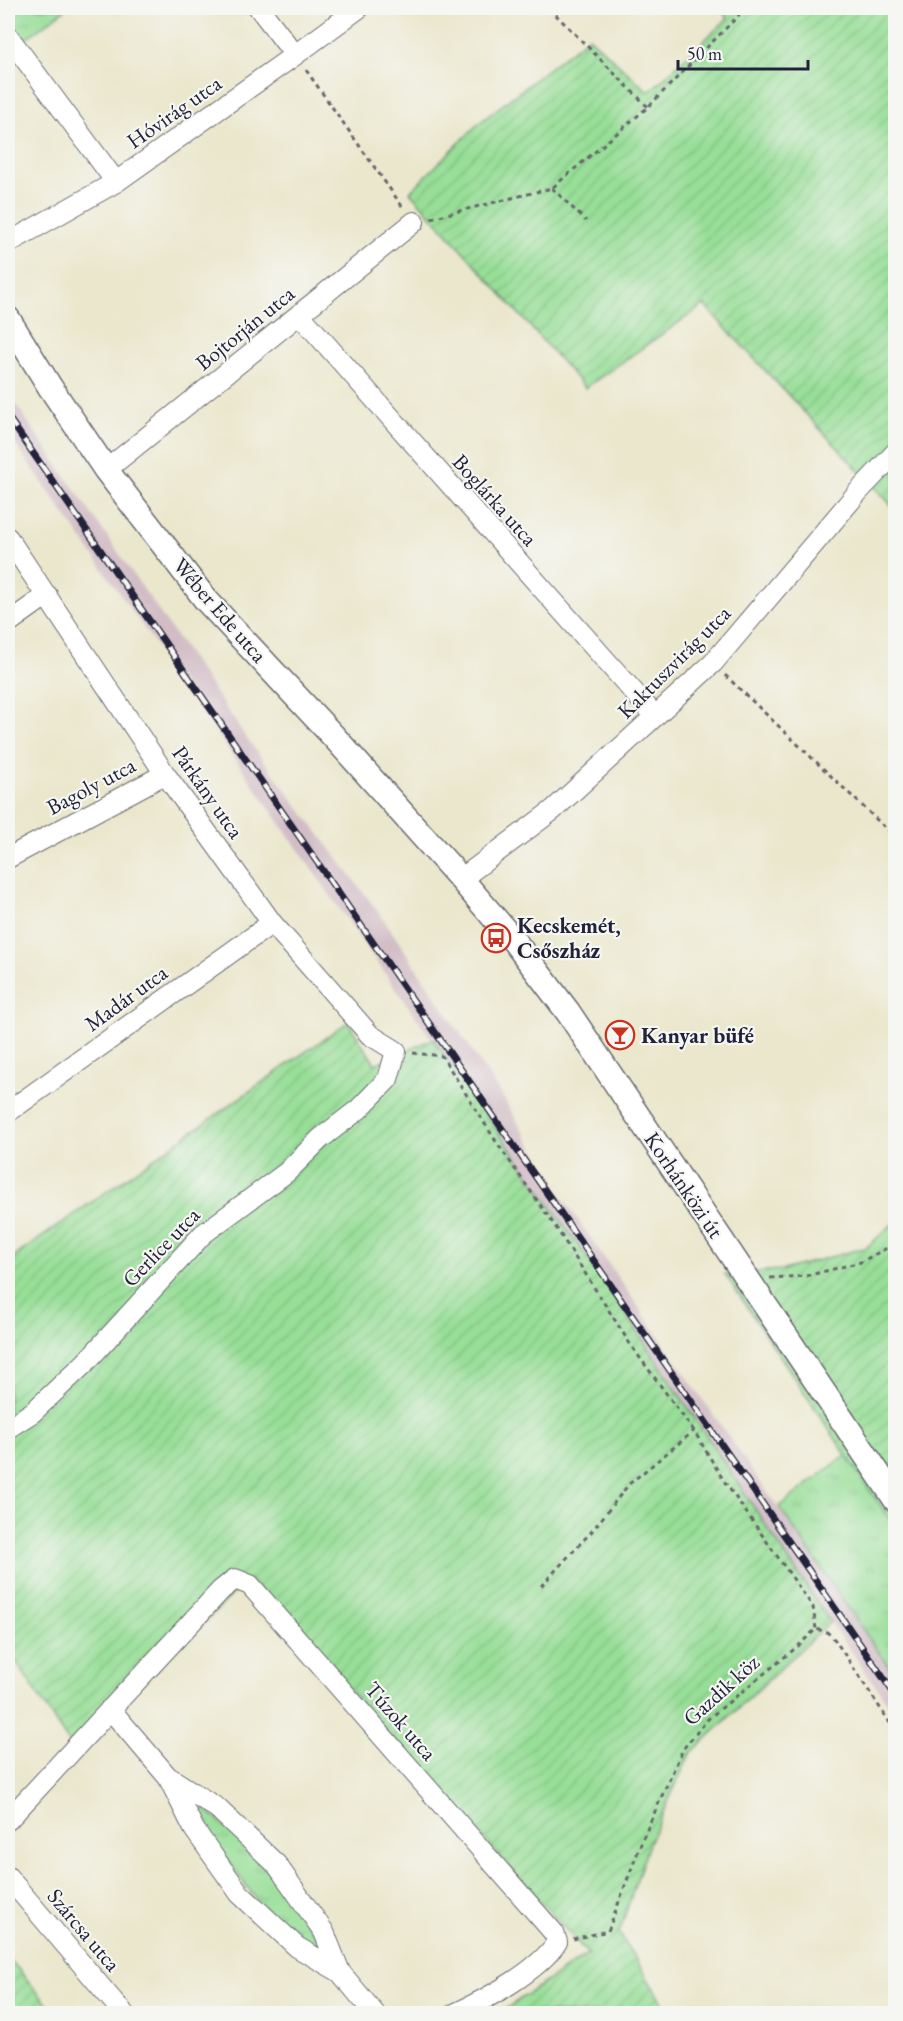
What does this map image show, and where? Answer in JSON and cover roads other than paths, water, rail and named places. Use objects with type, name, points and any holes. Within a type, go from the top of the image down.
[{"type":"street","points":[[259,8],[296,56]]},
{"type":"street","name":"Hóvirág utca","points":[[8,243],[116,182],[296,56],[358,8]]},
{"type":"street","points":[[8,36],[116,182]]},
{"type":"street","name":"Bojtorján utca","points":[[106,470],[414,222]]},
{"type":"street","name":"Boglárka utca","points":[[300,315],[655,716]]},
{"type":"street","name":"Wéber Ede utca","points":[[8,319],[106,470],[206,600],[461,879]]},
{"type":"street","name":"Kaktuszvirág utca","points":[[461,879],[553,810],[713,663],[858,492],[896,452]]},
{"type":"street","name":"Párkány utca","points":[[8,538],[165,774],[272,923],[370,1035],[396,1052]]},
{"type":"street","points":[[8,622],[47,594]]},
{"type":"street","name":"Bagoly utca","points":[[8,858],[165,774]]},
{"type":"street","name":"Korhánközi út","points":[[461,879],[514,941],[568,1012],[896,1500]]},
{"type":"street","name":"Madár utca","points":[[8,1112],[272,923]]},
{"type":"street","name":"Gerlice utca","points":[[8,1428],[33,1412],[85,1363],[203,1234],[287,1172],[320,1139],[359,1109],[388,1079],[396,1052]]},
{"type":"street","name":"Túzok utca","points":[[8,1820],[221,1590],[235,1580],[250,1585],[554,1933],[557,1942],[552,1950],[512,1983],[480,2002],[454,2013]]},
{"type":"street","points":[[110,1709],[168,1777],[194,1829],[240,1894],[297,1947],[340,1972]]},
{"type":"street","points":[[168,1777],[217,1808],[278,1865],[324,1932],[340,1972],[375,2013]]},
{"type":"street","name":"Szárcsa utca","points":[[8,1877],[124,2013]]},
{"type":"railway","points":[[8,417],[896,1696]]},
{"type":"place","name":"Kecskemét, Csőszház","points":[[496,938]]},
{"type":"place","name":"Kanyar büfé","points":[[620,1035]]}]
